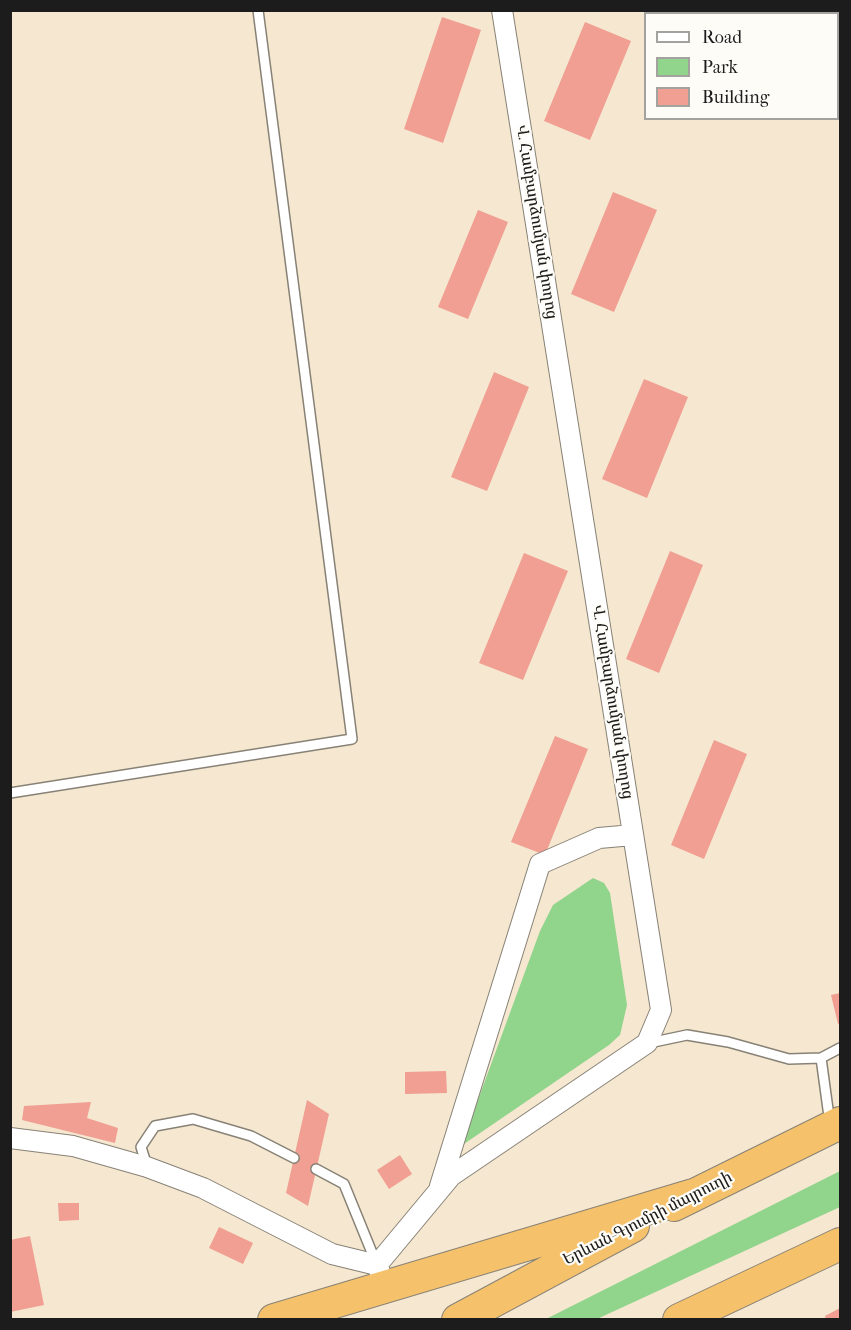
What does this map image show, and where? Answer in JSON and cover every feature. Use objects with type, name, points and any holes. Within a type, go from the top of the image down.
[{"type":"highway","name":"Երևան-Գյումրի մայրուղի","points":[[458,1320],[693,1195],[836,1126]]},
{"type":"highway","points":[[274,1320],[382,1276],[693,1195]]},
{"type":"highway","points":[[679,1320],[840,1244]]},
{"type":"highway","points":[[695,1320],[721,1300]]},
{"type":"street","name":"Վ. Համբարձումյան փողոց","points":[[502,10],[661,1010],[647,1043]]},
{"type":"street","points":[[10,1138],[73,1146],[147,1167],[203,1188],[332,1254],[382,1276],[440,1186],[540,864],[599,838],[633,835]]},
{"type":"street","points":[[440,1186],[647,1043]]},
{"type":"lane","points":[[10,793],[352,738],[258,10]]},
{"type":"lane","points":[[647,1043],[687,1035],[728,1042],[789,1059],[821,1058],[840,1048]]},
{"type":"lane","points":[[821,1058],[836,1126]]},
{"type":"lane","points":[[147,1167],[141,1147],[155,1126],[193,1119],[251,1136],[294,1158]]},
{"type":"lane","points":[[316,1169],[344,1184],[382,1276]]},
{"type":"green space","points":[[593,878],[604,883],[610,893],[627,1005],[620,1035],[609,1045],[461,1146],[540,931],[553,905]]},
{"type":"green space","points":[[840,1171],[840,1207],[597,1319],[546,1319]]},
{"type":"building","points":[[442,17],[481,30],[443,143],[404,129]]},
{"type":"building","points":[[585,22],[631,41],[590,140],[544,121]]},
{"type":"building","points":[[613,192],[657,210],[614,312],[571,294]]},
{"type":"building","points":[[478,210],[508,222],[468,319],[438,307]]},
{"type":"building","points":[[494,372],[529,387],[487,491],[451,477]]},
{"type":"building","points":[[644,379],[688,397],[647,498],[602,479]]},
{"type":"building","points":[[670,551],[703,565],[659,673],[626,659]]},
{"type":"building","points":[[524,553],[568,571],[523,680],[479,663]]},
{"type":"building","points":[[555,736],[588,749],[545,855],[511,842]]},
{"type":"building","points":[[714,740],[747,754],[704,859],[671,845]]},
{"type":"building","points":[[840,993],[840,1023],[838,1024],[831,995]]},
{"type":"building","points":[[446,1071],[447,1093],[405,1094],[405,1072]]},
{"type":"building","points":[[307,1100],[329,1114],[308,1206],[286,1193]]},
{"type":"building","points":[[91,1102],[87,1118],[118,1128],[115,1143],[22,1120],[24,1106]]},
{"type":"building","points":[[400,1155],[412,1174],[389,1189],[377,1170]]},
{"type":"building","points":[[58,1203],[79,1203],[79,1220],[59,1221]]},
{"type":"building","points":[[219,1227],[253,1243],[243,1264],[209,1248]]},
{"type":"building","points":[[30,1236],[44,1305],[10,1312],[10,1240]]},
{"type":"building","points":[[840,1308],[840,1320],[826,1320],[825,1316]]}]
